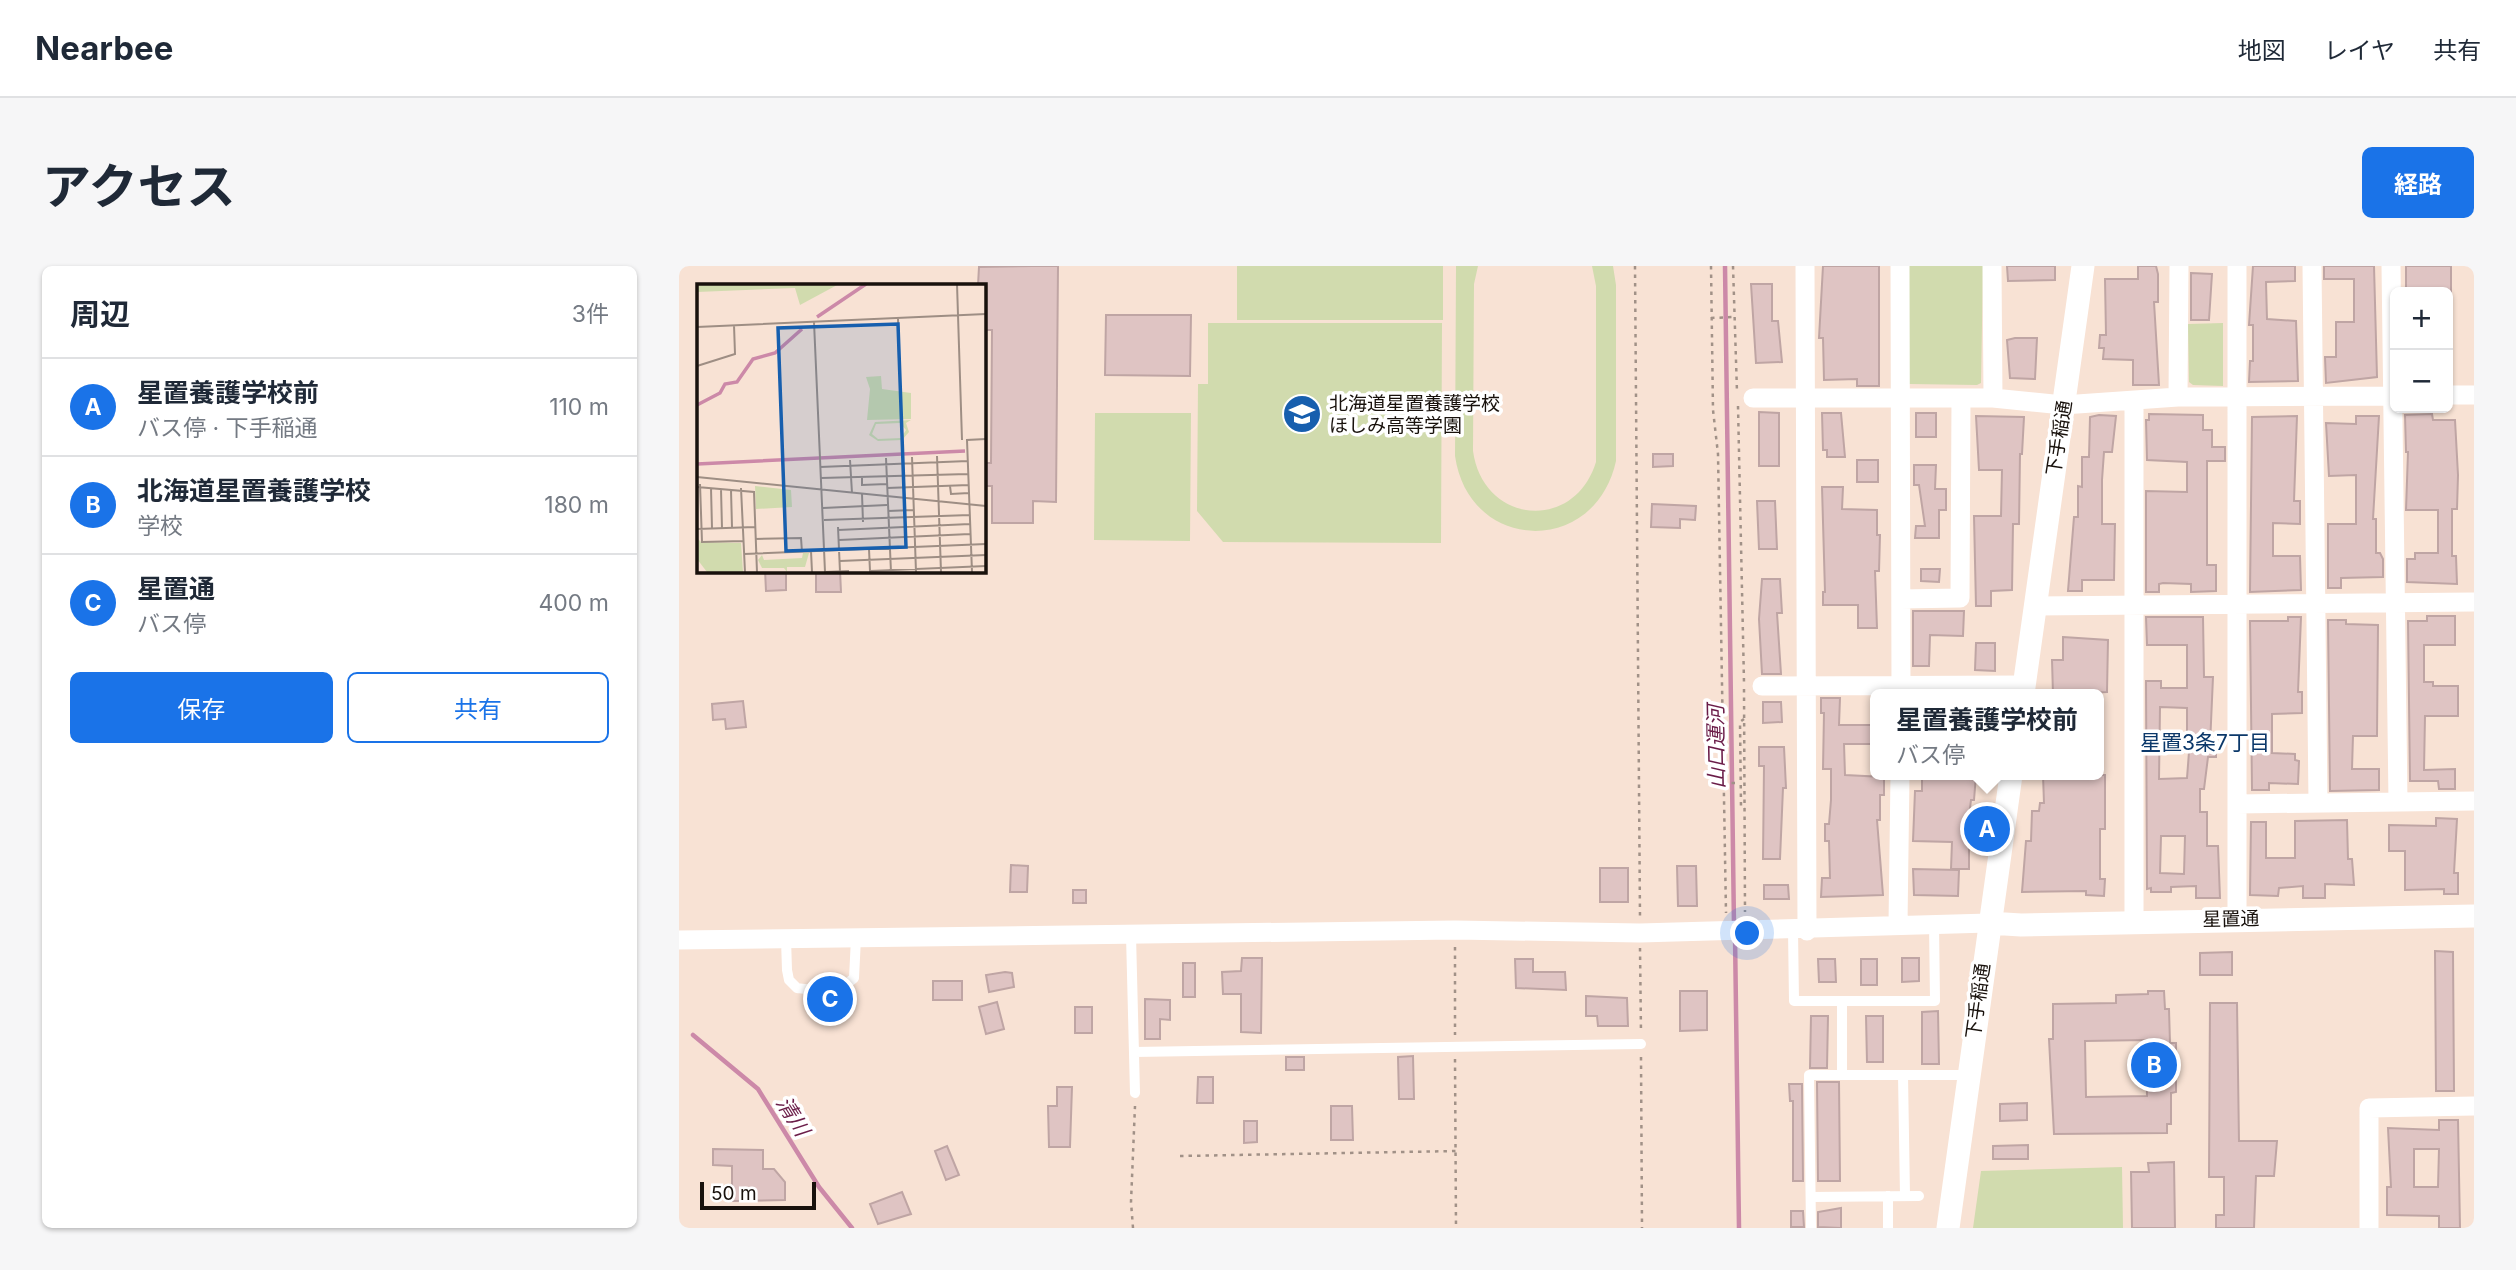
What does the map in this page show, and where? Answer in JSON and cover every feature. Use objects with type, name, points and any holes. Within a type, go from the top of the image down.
[{"type":"street","points":[[1800,931],[1807,685],[1805,266]]},
{"type":"street","points":[[1900,266],[1901,689]]},
{"type":"street","points":[[1992,266],[1993,398]]},
{"type":"street","name":"下手稲通","points":[[2024,689],[2063,405],[2070,378],[2083,266]]},
{"type":"street","points":[[2179,266],[2179,397]]},
{"type":"street","points":[[2237,266],[2237,919]]},
{"type":"street","points":[[2312,266],[2318,803]]},
{"type":"street","points":[[2391,266],[2392,350]]},
{"type":"street","points":[[2453,395],[2474,395]]},
{"type":"street","points":[[1753,398],[1993,398],[2063,405],[2179,397],[2390,396]]},
{"type":"street","points":[[1901,599],[1960,598],[1961,398]]},
{"type":"street","points":[[2134,402],[2134,921]]},
{"type":"street","points":[[2393,413],[2399,802]]},
{"type":"street","points":[[2035,606],[2474,602]]},
{"type":"street","points":[[1762,686],[1807,685],[1882,689]]},
{"type":"street","points":[[1898,924],[1900,780]]},
{"type":"street","name":"下手稲通","points":[[1948,1228],[2010,780]]},
{"type":"street","points":[[2237,804],[2474,801]]},
{"type":"street","name":"星置通","points":[[1989,923],[2021,925],[2474,916]]},
{"type":"street","points":[[679,940],[1455,930],[1640,933],[1725,922],[1745,922],[1800,931],[1898,924],[1989,923]]},
{"type":"street","points":[[2369,1228],[2369,1108],[2474,1106]]},
{"type":"lane","points":[[1800,931],[1794,1001],[1935,1001],[1934,923]]},
{"type":"lane","points":[[1131,935],[1135,1093]]},
{"type":"lane","points":[[786,939],[789,980],[797,988],[829,991],[843,988],[853,978],[856,938]]},
{"type":"lane","points":[[1842,1001],[1842,1075]]},
{"type":"lane","points":[[1134,1052],[1641,1044]]},
{"type":"lane","points":[[1903,1074],[1905,1196]]},
{"type":"lane","points":[[1811,1228],[1809,1075],[1968,1074]]},
{"type":"lane","points":[[1888,1196],[1888,1228]]},
{"type":"lane","points":[[1811,1197],[1919,1196]]},
{"type":"path","points":[[1635,266],[1642,1228]]},
{"type":"path","points":[[1711,266],[1713,410],[1718,454],[1725,922]]},
{"type":"path","points":[[1733,266],[1744,589],[1745,922]]},
{"type":"path","points":[[1713,318],[1734,317]]},
{"type":"path","points":[[1745,718],[1740,722],[1741,807],[1745,809]]},
{"type":"path","points":[[1723,783],[1740,783]]},
{"type":"path","points":[[1455,930],[1456,1228]]},
{"type":"path","points":[[1133,1228],[1131,1202],[1135,1093]]},
{"type":"path","points":[[1180,1156],[1456,1151]]},
{"type":"green space","points":[[1237,266],[1443,266],[1443,320],[1237,320]]},
{"type":"green space","points":[[1456,266],[1478,266],[1474,284],[1473,451],[1480,475],[1493,494],[1511,505],[1530,510],[1550,509],[1569,500],[1585,485],[1596,462],[1596,286],[1592,266],[1613,266],[1616,285],[1616,461],[1604,492],[1584,514],[1560,527],[1533,531],[1507,526],[1483,511],[1465,488],[1455,456]]},
{"type":"green space","points":[[1908,266],[1983,266],[1981,383],[1909,384]]},
{"type":"green space","points":[[1208,323],[1442,323],[1441,543],[1223,542],[1197,511],[1198,384],[1208,384]]},
{"type":"green space","points":[[2223,323],[2223,386],[2193,385],[2189,382],[2188,324]]},
{"type":"green space","points":[[1095,413],[1191,413],[1190,541],[1094,540]]},
{"type":"green space","points":[[2122,1167],[2123,1228],[1973,1228],[1981,1171]]},
{"type":"building","points":[[1058,266],[1056,502],[1033,501],[1033,523],[992,523],[992,486],[985,486],[985,463],[991,463],[992,330],[985,330],[985,284],[978,284],[979,267]]},
{"type":"building","points":[[1823,266],[1879,266],[1879,386],[1857,386],[1857,379],[1824,380],[1823,338],[1819,338]]},
{"type":"building","points":[[2007,266],[2055,266],[2055,280],[2008,281]]},
{"type":"building","points":[[2138,266],[2156,266],[2158,274],[2158,302],[2154,302],[2159,385],[2133,385],[2133,360],[2103,359],[2104,348],[2099,348],[2100,335],[2106,335],[2105,279],[2138,279]]},
{"type":"building","points":[[2253,266],[2295,266],[2295,281],[2266,282],[2267,319],[2296,321],[2298,381],[2249,382],[2250,361],[2253,361],[2253,325],[2249,325]]},
{"type":"building","points":[[2324,266],[2374,266],[2377,377],[2326,383],[2325,357],[2336,357],[2336,322],[2354,322],[2354,279],[2324,279]]},
{"type":"building","points":[[2406,266],[2451,266],[2451,287],[2406,287]]},
{"type":"building","points":[[2191,273],[2212,274],[2209,320],[2191,320]]},
{"type":"building","points":[[1751,284],[1772,284],[1772,321],[1778,321],[1782,362],[1756,363]]},
{"type":"building","points":[[1106,315],[1191,315],[1190,376],[1105,375]]},
{"type":"building","points":[[2037,338],[2035,379],[2010,378],[2007,340]]},
{"type":"building","points":[[1759,412],[1779,413],[1779,466],[1759,466]]},
{"type":"building","points":[[1822,413],[1841,413],[1845,457],[1827,457],[1827,450],[1823,450]]},
{"type":"building","points":[[1916,413],[1936,413],[1936,437],[1916,437]]},
{"type":"building","points":[[2149,414],[2203,415],[2203,430],[2212,430],[2212,447],[2225,447],[2225,461],[2207,461],[2207,565],[2216,565],[2216,591],[2191,592],[2191,584],[2163,583],[2159,584],[2159,592],[2146,592],[2146,491],[2187,492],[2187,462],[2147,460],[2146,420],[2149,420]]},
{"type":"building","points":[[2432,414],[2433,420],[2455,420],[2458,475],[2457,509],[2452,509],[2452,556],[2456,556],[2457,584],[2407,582],[2407,559],[2415,559],[2415,553],[2438,553],[2438,510],[2406,510],[2408,452],[2405,415]]},
{"type":"building","points":[[1976,416],[2024,417],[2020,454],[2019,524],[2013,524],[2012,590],[1991,591],[1991,606],[1976,606],[1974,516],[2001,516],[2002,470],[1979,470]]},
{"type":"building","points":[[2116,416],[2112,452],[2104,452],[2102,480],[2102,524],[2115,524],[2114,580],[2082,580],[2082,591],[2068,591],[2074,517],[2078,517],[2078,486],[2082,487],[2082,457],[2089,457],[2090,417]]},
{"type":"building","points":[[2297,416],[2294,501],[2300,501],[2300,524],[2273,523],[2273,556],[2300,556],[2301,590],[2250,592],[2252,417]]},
{"type":"building","points":[[2356,416],[2379,416],[2373,519],[2376,519],[2376,553],[2380,553],[2383,559],[2383,577],[2341,578],[2341,588],[2328,588],[2328,524],[2356,524],[2356,475],[2329,476],[2326,423],[2356,424]]},
{"type":"building","points":[[1653,454],[1673,454],[1673,466],[1653,467]]},
{"type":"building","points":[[1857,460],[1878,460],[1878,482],[1857,482]]},
{"type":"building","points":[[1914,465],[1936,465],[1935,489],[1946,489],[1946,510],[1939,510],[1939,538],[1915,538],[1916,526],[1925,526],[1919,485],[1914,485]]},
{"type":"building","points":[[1822,487],[1843,487],[1842,509],[1877,510],[1877,535],[1880,535],[1879,571],[1875,571],[1877,628],[1858,628],[1858,605],[1823,605],[1825,592]]},
{"type":"building","points":[[1757,501],[1775,501],[1777,549],[1759,549]]},
{"type":"building","points":[[1652,504],[1696,506],[1695,520],[1680,519],[1680,528],[1651,527]]},
{"type":"building","points":[[1921,569],[1940,569],[1939,582],[1921,581]]},
{"type":"building","points":[[765,572],[786,572],[786,590],[766,591]]},
{"type":"building","points":[[816,572],[840,572],[841,592],[816,592]]},
{"type":"building","points":[[1762,579],[1780,579],[1782,613],[1777,613],[1781,674],[1762,674],[1759,619]]},
{"type":"building","points":[[1913,611],[1964,611],[1963,636],[1930,635],[1929,666],[1913,666]]},
{"type":"building","points":[[2427,616],[2455,616],[2455,645],[2424,645],[2424,682],[2433,682],[2433,686],[2458,686],[2458,716],[2425,716],[2424,770],[2455,769],[2455,789],[2439,789],[2438,781],[2410,781],[2408,621],[2427,621]]},
{"type":"building","points":[[2146,617],[2203,617],[2204,677],[2213,677],[2210,745],[2216,745],[2216,757],[2208,757],[2204,789],[2200,789],[2200,812],[2207,812],[2207,846],[2218,846],[2220,898],[2196,898],[2196,886],[2171,887],[2171,892],[2151,892],[2151,888],[2147,889],[2146,681],[2161,681],[2161,688],[2187,688],[2187,645],[2147,645]],"holes":[[[2160,707],[2187,708],[2187,739],[2190,739],[2187,778],[2159,779]],[[2161,836],[2185,836],[2184,874],[2160,873]]]},
{"type":"building","points":[[2288,617],[2301,617],[2298,692],[2302,692],[2302,713],[2272,714],[2272,753],[2295,754],[2295,760],[2299,761],[2298,784],[2269,783],[2269,790],[2252,790],[2250,621],[2288,621]]},
{"type":"building","points":[[2328,620],[2346,620],[2346,624],[2378,625],[2377,736],[2353,736],[2352,769],[2379,769],[2379,790],[2330,791]]},
{"type":"building","points":[[2063,637],[2108,640],[2107,692],[2104,692],[2104,689],[2053,689],[2052,660],[2063,660]]},
{"type":"building","points":[[1976,643],[1995,643],[1995,671],[1975,670]]},
{"type":"building","points":[[1821,698],[1840,698],[1839,725],[1870,725],[1870,744],[1844,744],[1845,775],[1884,780],[1884,795],[1880,795],[1880,820],[1877,820],[1883,895],[1821,897],[1822,878],[1830,878],[1829,841],[1825,841],[1825,824],[1829,824],[1831,769],[1823,769],[1824,713],[1821,713]]},
{"type":"building","points":[[743,701],[746,727],[726,729],[725,719],[713,720],[712,704]]},
{"type":"building","points":[[1763,702],[1781,702],[1782,722],[1763,723]]},
{"type":"building","points":[[1759,747],[1784,747],[1786,788],[1783,788],[1780,859],[1763,859],[1764,766],[1759,766]]},
{"type":"building","points":[[2105,775],[2105,829],[2100,829],[2100,879],[2105,879],[2104,896],[2086,895],[2086,891],[2022,892],[2026,841],[2031,841],[2032,811],[2039,811],[2040,803],[2044,803],[2043,780],[2104,780]]},
{"type":"building","points":[[1922,780],[1976,780],[1969,816],[1969,869],[1951,869],[1952,842],[1913,841],[1915,791],[1922,791]]},
{"type":"building","points":[[2436,818],[2457,819],[2454,873],[2458,873],[2458,894],[2444,894],[2444,889],[2405,890],[2405,851],[2389,851],[2389,825],[2436,826]]},
{"type":"building","points":[[2347,820],[2348,859],[2352,859],[2354,885],[2325,884],[2325,898],[2303,898],[2303,886],[2279,888],[2278,896],[2250,895],[2251,822],[2266,822],[2266,858],[2295,858],[2295,821]]},
{"type":"building","points":[[1011,865],[1028,866],[1027,892],[1010,892]]},
{"type":"building","points":[[1677,866],[1696,866],[1697,906],[1678,906]]},
{"type":"building","points":[[1600,868],[1628,868],[1628,902],[1600,902]]},
{"type":"building","points":[[1913,869],[1959,870],[1958,896],[1914,895]]},
{"type":"building","points":[[1764,885],[1788,885],[1789,899],[1764,899]]},
{"type":"building","points":[[1073,890],[1086,890],[1086,903],[1073,903]]},
{"type":"building","points":[[2435,951],[2453,952],[2454,1091],[2436,1091]]},
{"type":"building","points":[[2232,952],[2232,975],[2200,975],[2200,953]]},
{"type":"building","points":[[1242,958],[1262,958],[1261,1033],[1241,1032],[1241,994],[1223,994],[1222,972],[1241,971]]},
{"type":"building","points":[[1902,958],[1919,958],[1919,981],[1902,982]]},
{"type":"building","points":[[1515,959],[1533,959],[1533,972],[1565,972],[1566,990],[1516,988]]},
{"type":"building","points":[[1818,959],[1835,959],[1836,982],[1819,982]]},
{"type":"building","points":[[1861,959],[1877,959],[1877,985],[1861,985]]},
{"type":"building","points":[[1183,963],[1195,963],[1195,997],[1183,997]]},
{"type":"building","points":[[1012,973],[1014,987],[989,992],[986,975]]},
{"type":"building","points":[[933,981],[962,981],[962,1000],[933,1000]]},
{"type":"building","points":[[1680,991],[1707,991],[1707,1030],[1680,1031]]},
{"type":"building","points":[[2148,991],[2164,991],[2165,1009],[2169,1009],[2170,1043],[2176,1043],[2176,1092],[2171,1093],[2171,1124],[2167,1124],[2167,1133],[2054,1134],[2049,1039],[2053,1039],[2053,1004],[2116,1003],[2116,995],[2148,994]],"holes":[[[2146,1040],[2147,1096],[2086,1097],[2085,1041]]]},
{"type":"building","points":[[1586,996],[1627,998],[1628,1026],[1598,1026],[1597,1016],[1586,1016]]},
{"type":"building","points":[[1145,999],[1170,1000],[1170,1020],[1160,1019],[1160,1039],[1145,1039]]},
{"type":"building","points":[[997,1002],[1004,1029],[986,1034],[979,1007]]},
{"type":"building","points":[[2210,1003],[2237,1003],[2239,1141],[2277,1141],[2274,1176],[2256,1176],[2254,1228],[2216,1228],[2216,1215],[2224,1215],[2224,1177],[2209,1177]]},
{"type":"building","points":[[1075,1007],[1092,1007],[1092,1033],[1075,1033]]},
{"type":"building","points":[[1938,1011],[1939,1064],[1922,1064],[1922,1012]]},
{"type":"building","points":[[1811,1016],[1828,1016],[1827,1068],[1810,1068]]},
{"type":"building","points":[[1866,1016],[1883,1016],[1883,1062],[1867,1062]]},
{"type":"building","points":[[1413,1056],[1414,1099],[1399,1099],[1398,1057]]},
{"type":"building","points":[[1286,1057],[1304,1057],[1304,1070],[1286,1070]]},
{"type":"building","points":[[1198,1077],[1213,1077],[1213,1103],[1197,1103]]},
{"type":"building","points":[[1817,1082],[1839,1082],[1840,1181],[1818,1181]]},
{"type":"building","points":[[1789,1084],[1802,1084],[1803,1181],[1793,1181],[1793,1101],[1790,1101]]},
{"type":"building","points":[[1057,1087],[1072,1087],[1070,1147],[1049,1147],[1048,1106],[1057,1106]]},
{"type":"building","points":[[2027,1103],[2027,1120],[2000,1121],[2000,1104]]},
{"type":"building","points":[[1331,1106],[1352,1106],[1353,1140],[1331,1140]]},
{"type":"building","points":[[2439,1120],[2458,1120],[2460,1228],[2439,1228],[2439,1216],[2387,1215],[2387,1187],[2391,1187],[2388,1128],[2439,1130]],"holes":[[[2414,1149],[2439,1149],[2438,1187],[2414,1187]]]},
{"type":"building","points":[[1244,1121],[1257,1121],[1257,1142],[1244,1143]]},
{"type":"building","points":[[2028,1145],[2028,1159],[1993,1159],[1993,1146]]},
{"type":"building","points":[[947,1146],[959,1175],[946,1180],[935,1151]]},
{"type":"building","points":[[713,1149],[763,1150],[763,1169],[774,1169],[785,1182],[785,1200],[732,1201],[732,1166],[713,1165]]},
{"type":"building","points":[[2174,1162],[2175,1228],[2132,1228],[2131,1172],[2149,1172],[2148,1163]]},
{"type":"building","points":[[902,1192],[911,1214],[878,1224],[870,1204]]},
{"type":"building","points":[[1841,1208],[1841,1228],[1818,1227],[1818,1212]]},
{"type":"building","points":[[1791,1211],[1803,1211],[1804,1227],[1791,1227]]},
{"type":"waterway","name":"山口運河","points":[[1725,266],[1734,926]]},
{"type":"waterway","name":"山口運河","points":[[1735,935],[1739,1228]]},
{"type":"waterway","name":"清川","points":[[693,1035],[758,1089],[819,1187],[852,1228]]},
{"type":"place","name":"北海道星置養護学校 ほしみ高等学園","points":[[1302,414]]},
{"type":"place","name":"星置養護学校前","points":[[1987,829]]},
{"type":"place","name":"星置通","points":[[830,999]]},
{"type":"place","name":"北海道星置養護学校","points":[[2154,1065]]},
{"type":"district","name":"星置3条7丁目","points":[[2205,742]]}]
